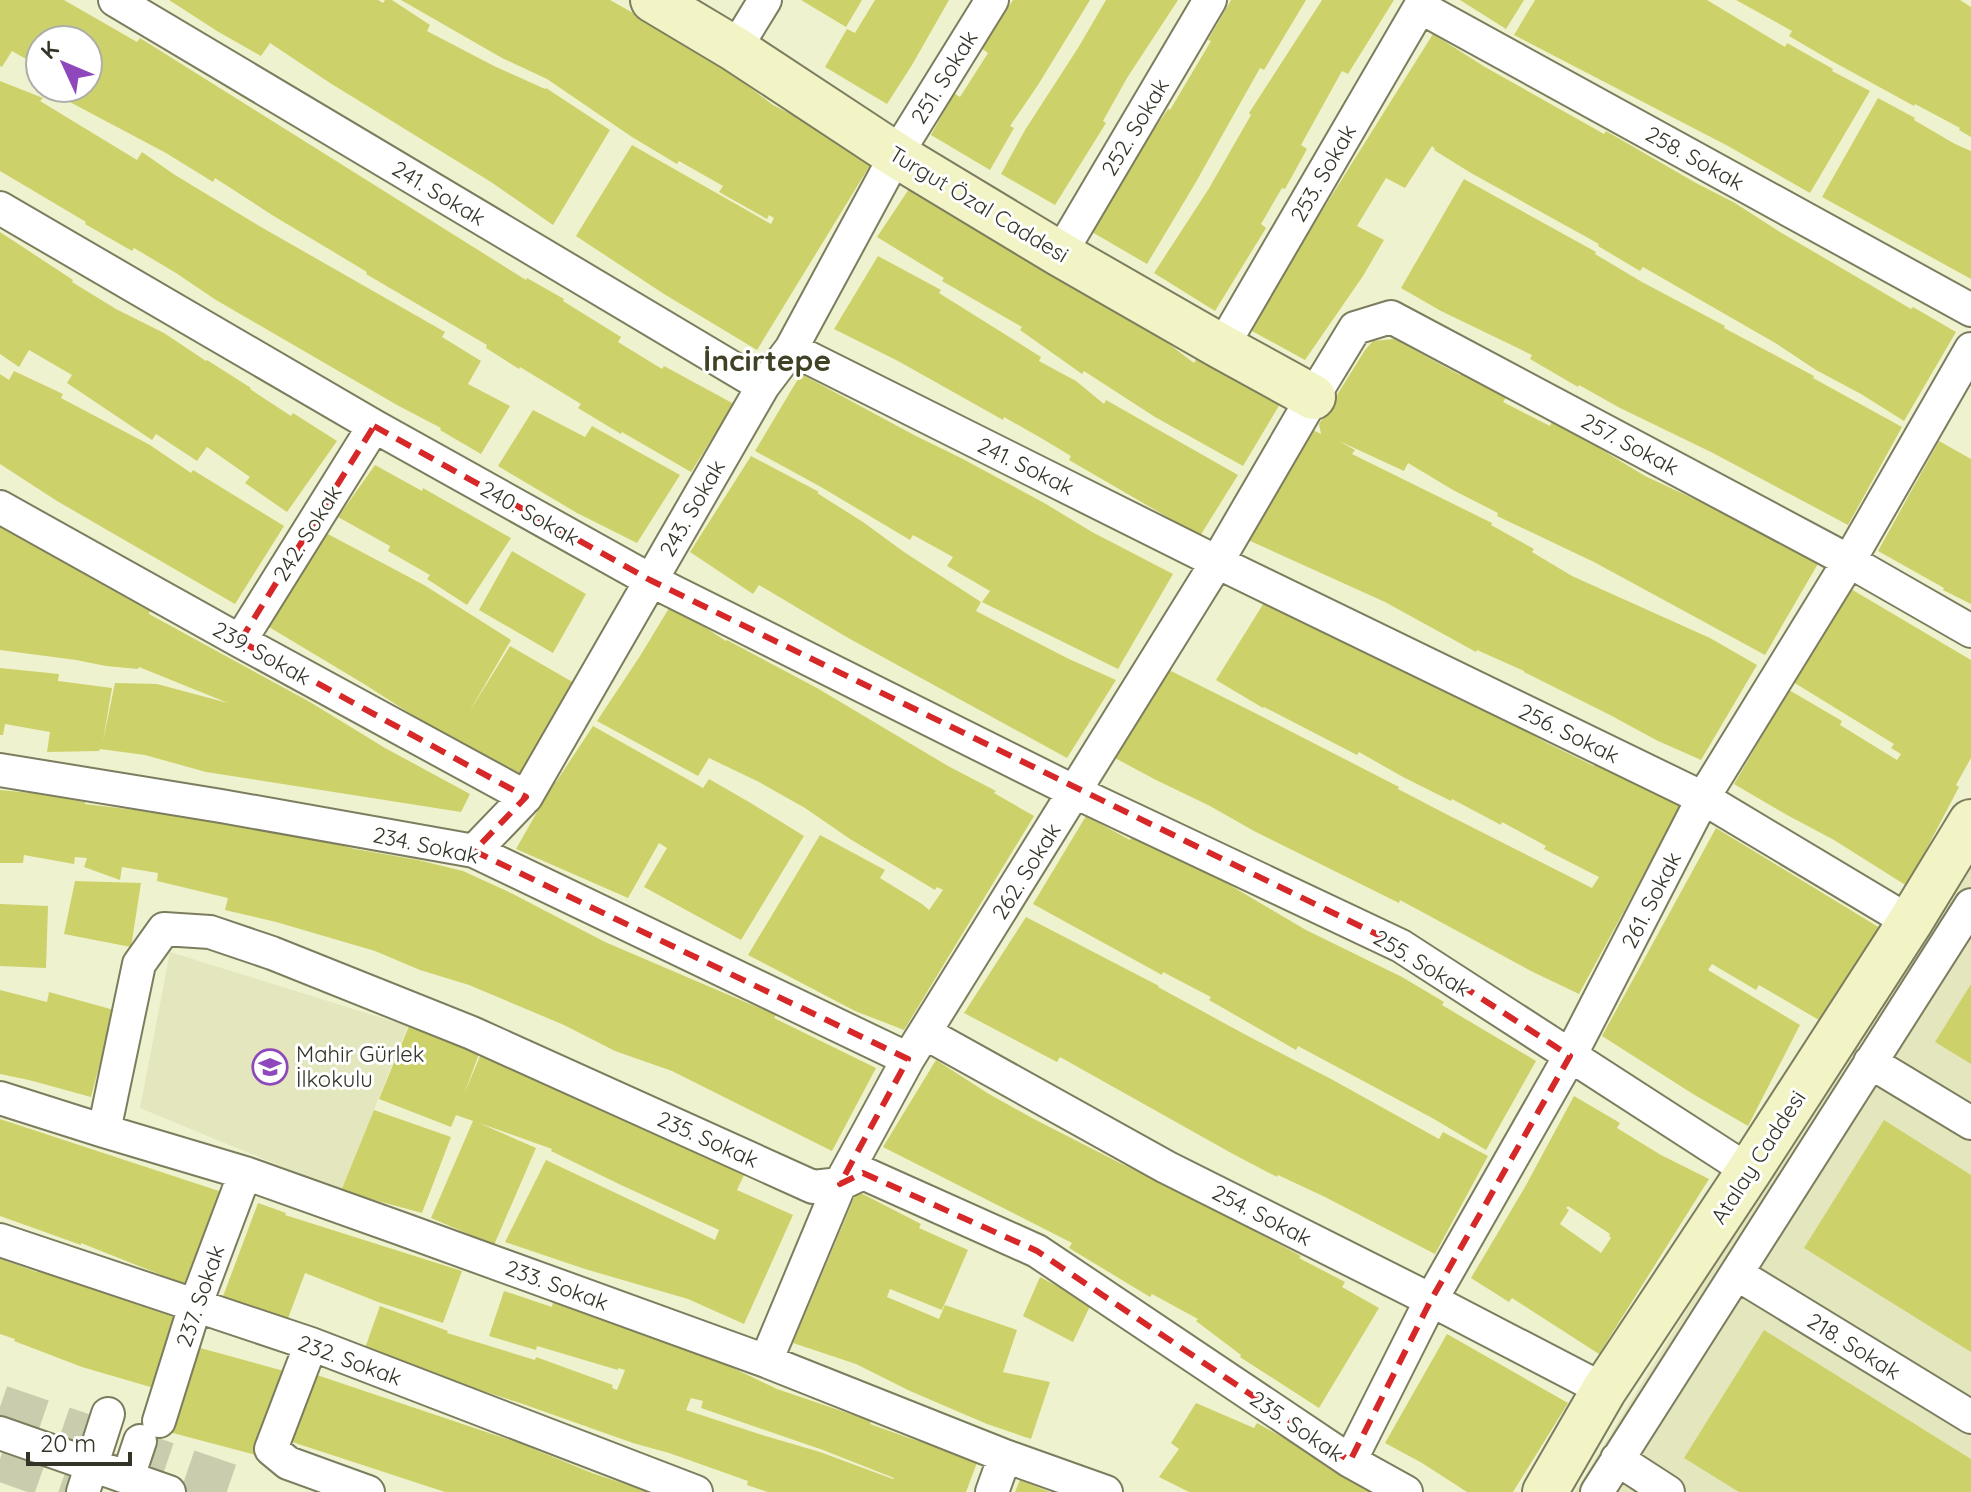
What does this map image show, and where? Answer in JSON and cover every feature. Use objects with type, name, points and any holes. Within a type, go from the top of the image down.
[{"type":"street","name":"241. Sokak","points":[[115,0],[763,386]]},
{"type":"street","name":"Turgut Özal Caddesi","points":[[653,0],[735,49],[896,155],[1060,254],[1313,397]]},
{"type":"street","points":[[735,49],[765,0]]},
{"type":"street","name":"251. Sokak","points":[[896,155],[992,0]]},
{"type":"street","name":"252. Sokak","points":[[1060,254],[1210,0]]},
{"type":"street","name":"258. Sokak","points":[[1422,3],[1971,310]]},
{"type":"street","name":"253. Sokak","points":[[1222,347],[1422,3]]},
{"type":"street","name":"243. Sokak","points":[[474,851],[526,797],[763,386],[791,349],[896,155]]},
{"type":"street","name":"240. Sokak","points":[[0,208],[374,426],[650,580],[1075,792]]},
{"type":"street","name":"257. Sokak","points":[[1313,397],[1355,328],[1391,317],[1849,561],[1971,631]]},
{"type":"street","name":"241. Sokak","points":[[791,349],[1217,562]]},
{"type":"street","name":"261. Sokak","points":[[1350,1461],[1431,1300],[1570,1056],[1703,798],[1849,561],[1971,349]]},
{"type":"street","name":"262. Sokak","points":[[766,1361],[840,1184],[916,1046],[1217,562],[1313,397]]},
{"type":"street","name":"242. Sokak","points":[[240,641],[374,426]]},
{"type":"street","name":"239. Sokak","points":[[0,507],[526,797]]},
{"type":"street","name":"256. Sokak","points":[[1217,562],[1703,798],[1910,922]]},
{"type":"street","name":"234. Sokak","points":[[0,770],[474,851],[916,1046]]},
{"type":"street","name":"255. Sokak","points":[[1075,792],[1401,946],[1749,1171]]},
{"type":"street","name":"Atalay Caddesi","points":[[1545,1492],[1604,1390],[1910,922],[1971,822]]},
{"type":"street","points":[[1597,1492],[1971,905]]},
{"type":"street","name":"235. Sokak","points":[[104,1131],[139,964],[164,929],[210,932],[272,953],[472,1033],[813,1187],[840,1184],[863,1173],[1037,1251],[1350,1461],[1406,1492]]},
{"type":"street","name":"254. Sokak","points":[[916,1046],[1166,1167],[1604,1390]]},
{"type":"street","points":[[1870,1062],[1971,1123]]},
{"type":"street","name":"233. Sokak","points":[[0,1098],[245,1173],[766,1361],[1005,1456],[1106,1492]]},
{"type":"street","name":"237. Sokak","points":[[128,1477],[150,1431],[245,1173]]},
{"type":"street","name":"232. Sokak","points":[[0,1240],[311,1344],[696,1492]]},
{"type":"street","name":"218. Sokak","points":[[1737,1274],[1971,1417]]},
{"type":"street","points":[[311,1344],[271,1449],[274,1470],[328,1492]]},
{"type":"street","points":[[87,1478],[108,1414]]},
{"type":"street","points":[[0,1433],[87,1478],[128,1477],[169,1492]]},
{"type":"street","points":[[271,1449],[288,1463],[368,1492]]},
{"type":"street","points":[[992,1492],[1005,1456]]},
{"type":"street","points":[[1617,1459],[1668,1492]]},
{"type":"highlighted area","points":[[374,426],[650,580],[1401,946],[1570,1056],[1431,1300],[1350,1461],[1037,1251],[863,1173],[840,1184],[908,1059],[474,851],[526,797],[240,641]]},
{"type":"shaded area","points":[[1971,846],[1971,1492],[1575,1492],[1718,1259]]},
{"type":"shaded area","name":"Mahir Gürlek İlkokulu","points":[[170,952],[408,1026],[341,1191],[140,1108]]},
{"type":"building","points":[[0,0],[64,0],[137,42],[140,38],[526,280],[564,299],[621,337],[618,342],[662,369],[664,366],[734,404],[691,472],[578,408],[581,404],[519,369],[486,348],[487,345],[366,274],[215,178],[213,182],[74,104],[104,104],[104,24],[24,24],[24,58],[12,51],[0,66]]},
{"type":"building","points":[[169,0],[378,0],[383,3],[392,0],[430,25],[427,31],[494,66],[546,88],[610,130],[553,225],[491,182],[270,43],[261,56]]},
{"type":"building","points":[[401,0],[610,0],[731,73],[773,105],[819,128],[872,162],[757,350],[576,236],[632,145],[771,224],[774,218],[769,215],[767,219],[719,192],[723,186],[679,161],[677,164],[632,137],[547,79],[502,58]]},
{"type":"building","points":[[801,0],[862,0],[846,27]]},
{"type":"building","points":[[875,0],[949,0],[887,104],[825,67],[847,29],[855,33]]},
{"type":"building","points":[[1013,0],[1090,0],[1010,126],[1014,128],[990,170],[931,135],[954,93],[960,97],[988,53],[981,48]]},
{"type":"building","points":[[1106,0],[1178,0],[1127,78],[1103,121],[1106,123],[1055,205],[1001,174]]},
{"type":"building","points":[[1231,0],[1306,0],[1264,70],[1260,68],[1147,264],[1092,232],[1141,149],[1170,110]]},
{"type":"building","points":[[1322,0],[1394,0],[1348,74],[1342,71],[1301,145],[1307,149],[1261,224],[1266,228],[1215,311],[1154,273],[1208,190],[1251,115],[1249,113]]},
{"type":"building","points":[[1460,0],[1524,0],[1506,29]]},
{"type":"building","points":[[1535,0],[1707,0],[1785,47],[1787,43],[1870,91],[1810,193],[1728,146],[1514,35]]},
{"type":"building","points":[[1736,0],[1960,0],[1971,7],[1971,137],[1960,128],[1830,60],[1789,36],[1792,31]]},
{"type":"building","points":[[1433,34],[1485,67],[1735,203],[1911,309],[1913,307],[1956,332],[1904,421],[1643,267],[1640,271],[1599,244],[1471,173],[1432,146],[1405,188],[1386,178],[1357,226],[1384,240],[1305,360],[1252,331],[1300,246]]},
{"type":"building","points":[[0,81],[24,90],[24,104],[45,104],[137,160],[142,152],[261,227],[445,332],[442,337],[481,361],[468,384],[510,406],[481,454],[216,300],[134,248],[132,251],[85,224],[0,171]]},
{"type":"building","points":[[1878,98],[1971,151],[1971,279],[1822,197]]},
{"type":"building","points":[[1464,179],[1902,427],[1848,525],[1713,453],[1578,387],[1530,359],[1532,355],[1401,288]]},
{"type":"building","points":[[911,186],[1162,336],[1194,363],[1197,358],[1280,404],[1243,466],[1155,417],[1084,371],[1082,374],[1020,330],[1022,327],[942,281],[944,278],[877,237]]},
{"type":"building","points":[[0,232],[72,282],[164,333],[291,416],[293,413],[337,441],[287,512],[245,483],[250,477],[207,447],[197,461],[156,434],[152,440],[67,383],[72,375],[29,350],[19,367],[0,354]]},
{"type":"building","points":[[878,256],[941,290],[939,293],[1041,357],[1039,361],[1076,381],[1104,404],[1106,400],[1238,475],[1200,536],[1069,460],[1071,456],[1004,417],[1003,420],[834,329]]},
{"type":"building","points":[[1394,339],[1460,375],[1461,372],[1507,396],[1503,402],[1550,426],[1552,422],[1600,446],[1645,476],[1819,562],[1765,655],[1594,562],[1497,516],[1498,513],[1408,463],[1404,471],[1339,441],[1355,450],[1352,454],[1492,523],[1572,576],[1710,638],[1757,665],[1701,760],[1524,671],[1476,652],[1385,602],[1248,540],[1313,430],[1321,434],[1319,424],[1365,350],[1373,341]]},
{"type":"building","points":[[14,371],[63,394],[61,398],[150,445],[191,473],[193,470],[284,526],[235,604],[57,501],[0,464],[0,374],[9,380]]},
{"type":"building","points":[[801,374],[1173,574],[1118,669],[982,602],[990,591],[947,566],[953,557],[913,535],[910,540],[755,451]]},
{"type":"building","points":[[533,410],[585,437],[592,426],[680,475],[637,543],[577,513],[498,466]]},
{"type":"building","points":[[1939,441],[1971,459],[1971,604],[1878,551]]},
{"type":"building","points":[[751,456],[819,492],[981,602],[976,611],[1116,680],[1067,758],[850,639],[759,585],[753,594],[690,552]]},
{"type":"building","points":[[375,465],[422,491],[423,488],[511,538],[467,605],[427,579],[430,575],[388,551],[390,546],[338,517]]},
{"type":"building","points":[[0,525],[150,611],[149,614],[470,794],[461,812],[206,772],[145,755],[100,749],[47,752],[50,732],[5,724],[3,735],[0,735],[0,668],[59,674],[58,681],[112,688],[103,741],[115,683],[157,684],[228,703],[139,667],[106,666],[0,650]]},
{"type":"building","points":[[326,533],[424,585],[511,640],[468,714],[510,646],[576,684],[523,778],[453,741],[269,627]]},
{"type":"building","points":[[512,551],[586,594],[553,653],[479,610]]},
{"type":"building","points":[[1851,589],[1971,660],[1971,758],[1907,886],[1834,840],[1734,784],[1789,690],[1842,721],[1840,725],[1897,760],[1901,754],[1891,748],[1894,744],[1793,682]]},
{"type":"building","points":[[1265,601],[1594,766],[1595,763],[1683,802],[1579,994],[1400,900],[1399,903],[1254,831],[1115,758],[1167,669],[1592,888],[1599,877],[1544,849],[1546,846],[1502,822],[1501,825],[1403,777],[1359,752],[1357,755],[1263,708],[1216,680]]},
{"type":"building","points":[[671,605],[726,641],[817,688],[1034,816],[904,1030],[855,1011],[748,955],[820,835],[885,870],[880,878],[929,910],[943,890],[937,887],[935,890],[759,782],[709,758],[698,776],[597,721]]},
{"type":"building","points":[[593,726],[703,788],[709,779],[804,836],[741,940],[644,887],[667,848],[659,843],[628,898],[516,849],[554,782]]},
{"type":"building","points":[[0,790],[301,835],[463,871],[605,942],[776,1015],[774,1018],[876,1068],[832,1151],[672,1071],[615,1051],[564,1025],[469,985],[420,970],[375,951],[225,910],[228,898],[157,881],[158,873],[122,867],[120,880],[84,867],[87,858],[75,857],[74,864],[24,855],[23,863],[0,863]]},
{"type":"building","points":[[1086,816],[1130,840],[1132,837],[1177,859],[1179,855],[1306,930],[1402,977],[1444,1002],[1442,1005],[1536,1061],[1486,1150],[1298,1046],[1296,1050],[1209,1000],[1211,997],[1163,972],[1162,975],[1033,904]]},
{"type":"building","points":[[1716,828],[1880,928],[1824,1023],[1759,985],[1756,990],[1712,964],[1708,970],[1800,1025],[1748,1126],[1602,1036]]},
{"type":"building","points":[[75,881],[141,883],[131,947],[64,934]]},
{"type":"building","points":[[0,904],[48,906],[46,968],[0,966]]},
{"type":"building","points":[[1026,917],[1439,1139],[1443,1132],[1488,1156],[1435,1254],[1233,1154],[1060,1057],[1057,1062],[964,1013]]},
{"type":"building","points":[[1971,984],[1971,1064],[1935,1042]]},
{"type":"building","points":[[0,990],[47,1002],[49,992],[114,1010],[91,1097],[0,1074]]},
{"type":"building","points":[[409,1026],[479,1054],[464,1094],[481,1054],[745,1173],[737,1190],[793,1215],[744,1324],[688,1299],[505,1242],[546,1160],[715,1240],[719,1230],[552,1149],[479,1123],[536,1148],[494,1245],[431,1218],[473,1121],[456,1115],[451,1127],[379,1099]]},
{"type":"building","points":[[936,1060],[1032,1118],[1207,1204],[1301,1256],[1299,1258],[1345,1282],[1342,1287],[1379,1308],[1319,1408],[1240,1357],[1196,1321],[1198,1319],[1152,1294],[1150,1297],[1069,1248],[1072,1243],[883,1147]]},
{"type":"building","points":[[1574,1096],[1620,1123],[1617,1128],[1709,1179],[1599,1354],[1512,1298],[1509,1302],[1471,1278]],"holes":[[[1568,1206],[1610,1234],[1611,1238],[1601,1253],[1560,1224],[1569,1210],[1566,1208]]]},
{"type":"building","points":[[374,1110],[451,1137],[422,1213],[341,1191]]},
{"type":"building","points":[[0,1119],[222,1192],[184,1284],[81,1243],[0,1216]]},
{"type":"building","points":[[1884,1120],[1971,1175],[1971,1352],[1804,1248]]},
{"type":"building","points":[[857,1191],[921,1224],[919,1228],[968,1250],[942,1310],[890,1289],[887,1297],[939,1319],[945,1305],[1017,1330],[1003,1372],[1050,1382],[1031,1439],[910,1391],[856,1364],[793,1343]]},
{"type":"building","points":[[258,1203],[285,1215],[462,1271],[443,1323],[305,1273],[287,1321],[222,1299]]},
{"type":"building","points":[[0,1259],[176,1318],[154,1388],[82,1367],[0,1334]]},
{"type":"building","points":[[1040,1277],[1091,1304],[1073,1342],[1023,1316]]},
{"type":"building","points":[[504,1291],[552,1307],[553,1302],[716,1359],[777,1389],[871,1421],[870,1424],[978,1460],[966,1492],[768,1492],[747,1485],[748,1481],[669,1453],[364,1351],[380,1306],[447,1333],[535,1360],[536,1357],[613,1385],[612,1388],[617,1390],[625,1370],[489,1336]],"holes":[[[691,1398],[703,1401],[701,1408],[894,1478],[686,1410]]]},
{"type":"building","points":[[1764,1330],[1971,1459],[1971,1492],[1739,1492],[1684,1458]]},
{"type":"building","points":[[1447,1334],[1568,1403],[1513,1492],[1467,1492],[1385,1443]]},
{"type":"building","points":[[193,1346],[284,1371],[264,1457],[169,1432]]},
{"type":"building","points":[[308,1372],[519,1443],[649,1492],[445,1492],[280,1438]]},
{"type":"building","points":[[1196,1403],[1254,1428],[1257,1423],[1380,1492],[1189,1492],[1159,1477],[1179,1449],[1171,1443]]},
{"type":"building","points":[[1020,1480],[1050,1492],[1015,1492]]},
{"type":"tunnel","points":[[0,1407],[248,1492]]},
{"type":"tunnel","points":[[0,1459],[93,1492]]},
{"type":"place","name":"Mahir Gürlek İlkokulu","points":[[270,1067]]},
{"type":"district","name":"İncirtepe","points":[[767,360]]}]
